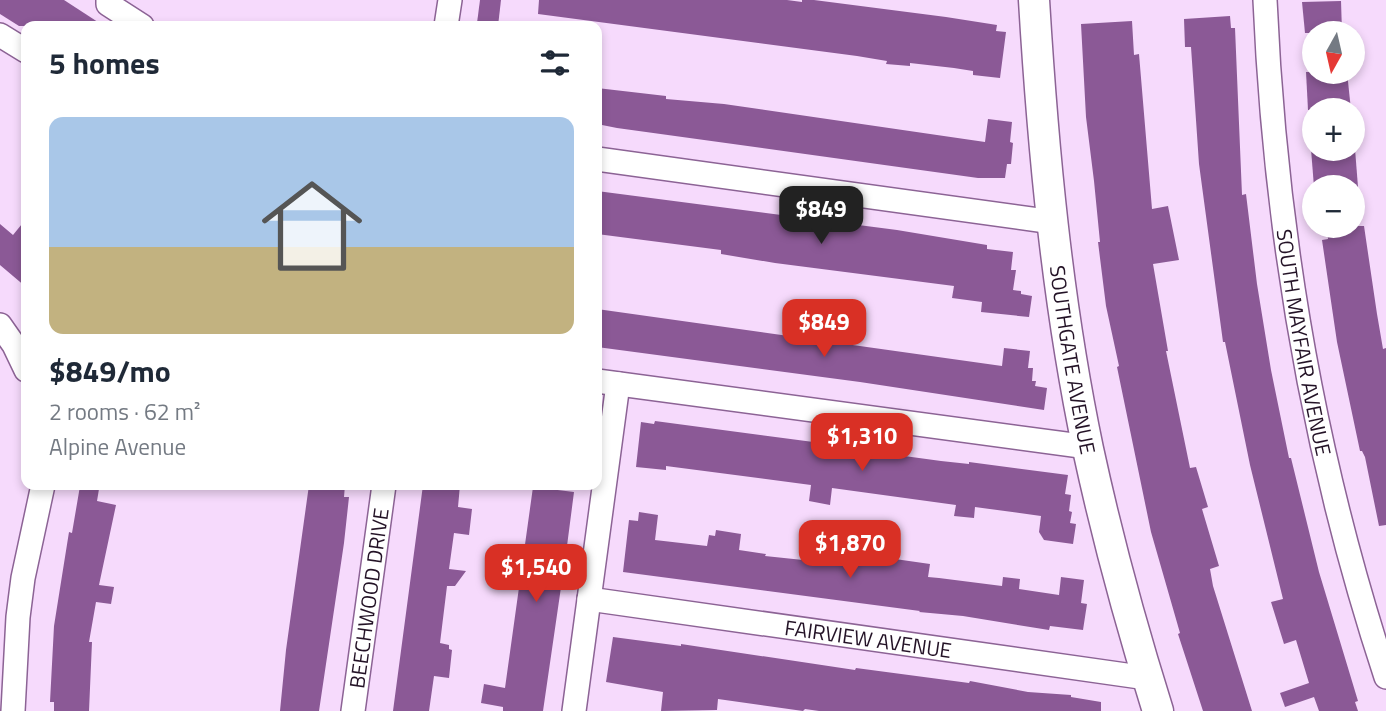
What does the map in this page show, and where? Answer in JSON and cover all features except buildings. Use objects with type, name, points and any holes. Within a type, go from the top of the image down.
[{"type":"street","points":[[108,0],[108,4],[134,21]]},
{"type":"street","points":[[447,21],[450,0]]},
{"type":"street","name":"SOUTHGATE AVENUE","points":[[1034,0],[1061,292],[1088,447],[1124,597],[1158,711]]},
{"type":"street","name":"SOUTH MAYFAIR AVENUE","points":[[1265,0],[1274,150],[1283,230],[1309,387],[1340,522],[1386,677]]},
{"type":"street","points":[[0,35],[21,48]]},
{"type":"street","points":[[602,160],[1053,222]]},
{"type":"street","points":[[0,325],[21,360]]},
{"type":"street","points":[[602,442],[607,382],[1088,447]]},
{"type":"street","points":[[13,711],[18,617],[23,579],[42,490]]},
{"type":"street","name":"BEECHWOOD DRIVE","points":[[353,711],[383,490]]},
{"type":"street","points":[[574,711],[589,599],[598,490]]},
{"type":"street","name":"FAIRVIEW AVENUE","points":[[589,599],[1147,678]]}]
